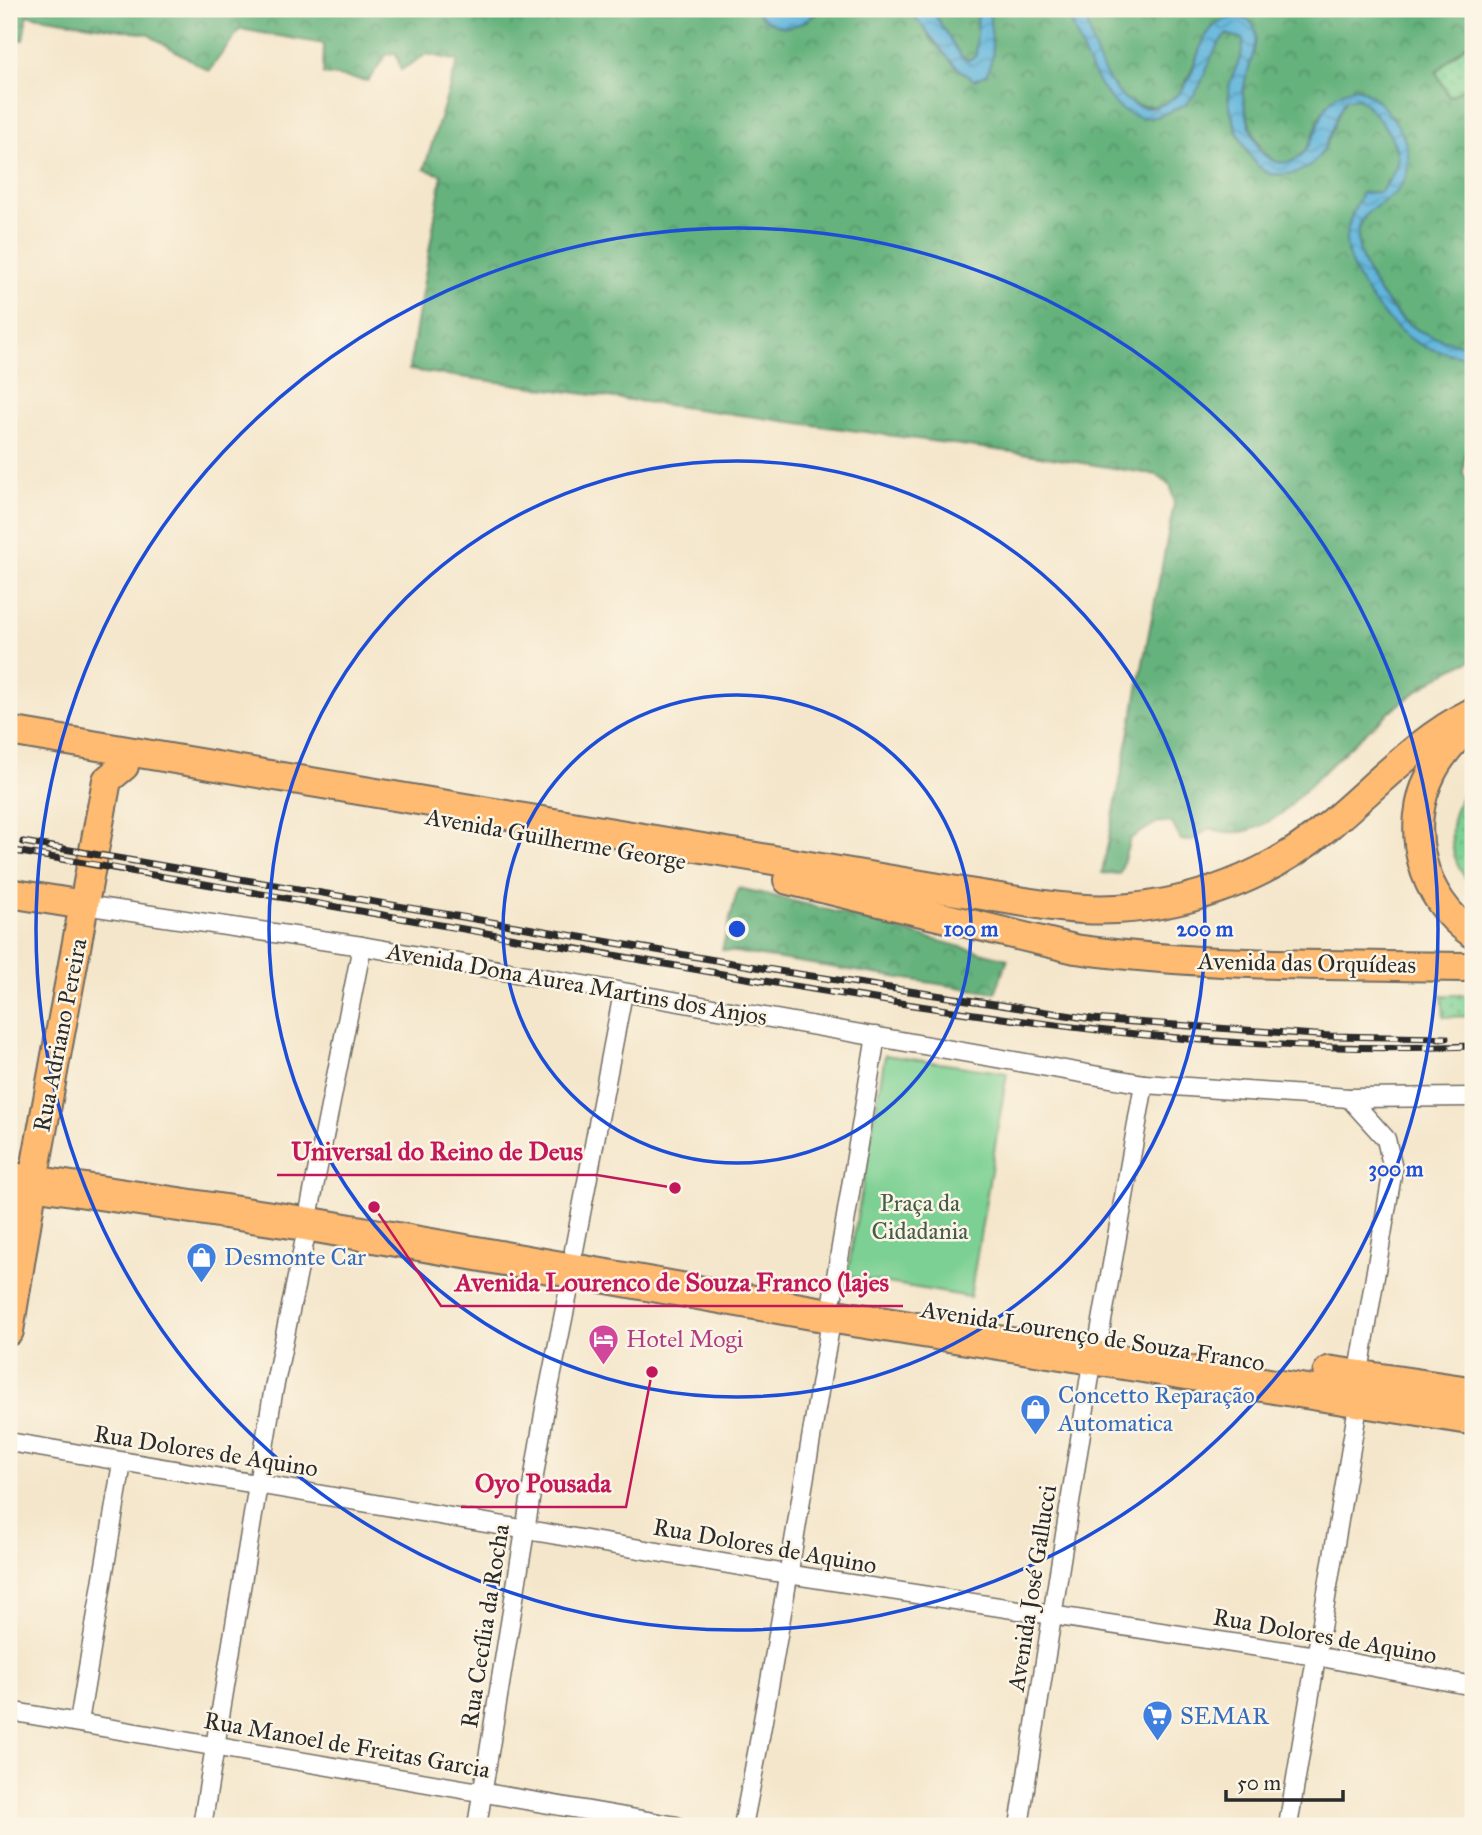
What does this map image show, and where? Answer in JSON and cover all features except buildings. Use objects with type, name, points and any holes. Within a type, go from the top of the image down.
[{"type":"highway","name":"Avenida Lourenço de Souza Franco","points":[[22,1171],[309,1215],[833,1305],[1359,1389],[1473,1418]]},
{"type":"highway","name":"Avenida Lourenço de Souza Franco","points":[[1359,1389],[1473,1394]]},
{"type":"main road","name":"Avenida Guilherme George","points":[[9,731],[902,882],[1099,909],[1134,907],[1177,899],[1265,870],[1304,846],[1430,739],[1473,712]]},
{"type":"main road","points":[[1473,721],[1448,747],[1431,773],[1421,801],[1418,830],[1421,859],[1431,887],[1448,912],[1473,934]]},
{"type":"main road","name":"Avenida Guilherme George","points":[[9,746],[108,769],[802,883],[1099,953]]},
{"type":"main road","name":"Rua Adriano Pereira","points":[[9,1331],[22,1171],[84,905],[108,769]]},
{"type":"main road","name":"Avenida Dona Aurea Martins dos Anjos","points":[[9,893],[84,905]]},
{"type":"main road","name":"Avenida das Orquídeas","points":[[1099,953],[1241,964],[1473,967]]},
{"type":"street","name":"Avenida Dona Aurea Martins dos Anjos","points":[[84,905],[362,946],[1144,1084],[1349,1098],[1473,1097]]},
{"type":"street","points":[[202,1826],[272,1394],[362,946]]},
{"type":"street","name":"Rua Cecília da Rocha","points":[[477,1826],[526,1530],[623,993]]},
{"type":"street","points":[[743,1826],[770,1693],[786,1574],[876,1036]]},
{"type":"street","name":"Avenida José Gallucci","points":[[1019,1826],[1096,1347],[1144,1084]]},
{"type":"street","points":[[1288,1826],[1393,1170],[1392,1153],[1386,1139],[1349,1098]]},
{"type":"street","name":"Rua Dolores de Aquino","points":[[9,1442],[1051,1618],[1316,1656],[1473,1686]]},
{"type":"street","points":[[79,1722],[122,1463]]},
{"type":"street","name":"Rua Manoel de Freitas Garcia","points":[[9,1711],[677,1826]]},
{"type":"green space","points":[[9,9],[760,9],[759,15],[805,22],[822,9],[907,9],[921,22],[934,43],[974,80],[989,9],[1067,9],[1083,52],[1102,88],[1158,117],[1201,81],[1219,40],[1232,35],[1243,39],[1241,55],[1230,85],[1229,101],[1239,136],[1247,152],[1258,164],[1270,172],[1284,174],[1300,170],[1318,157],[1326,146],[1346,99],[1358,98],[1364,103],[1385,127],[1395,146],[1397,163],[1388,182],[1380,192],[1362,193],[1347,252],[1359,280],[1381,311],[1425,347],[1473,358],[1473,443],[1465,453],[1463,473],[1473,489],[1473,660],[1424,686],[1398,706],[1346,750],[1272,820],[1247,831],[1230,832],[1210,828],[1191,841],[1181,840],[1172,823],[1158,822],[1130,839],[1120,874],[1102,873],[1174,504],[1171,487],[1157,475],[1027,454],[409,370],[442,175],[424,169],[458,61],[427,54],[401,70],[396,53],[387,54],[368,81],[323,74],[324,44],[240,29],[209,71],[147,34],[27,15],[23,40],[9,39]]},
{"type":"green space","points":[[931,9],[978,9],[976,56],[968,60],[961,56]]},
{"type":"green space","points":[[1086,9],[1472,9],[1470,41],[1436,72],[1449,97],[1473,83],[1473,347],[1431,336],[1408,323],[1388,304],[1363,262],[1358,234],[1362,221],[1371,209],[1395,189],[1405,174],[1391,123],[1369,94],[1356,87],[1332,101],[1321,115],[1304,152],[1291,162],[1280,163],[1270,158],[1262,148],[1254,135],[1245,107],[1243,89],[1254,50],[1254,26],[1245,18],[1230,17],[1207,35],[1186,82],[1171,100],[1160,105],[1143,106],[1124,99],[1111,85],[1099,65],[1091,42]]},
{"type":"green space","points":[[1472,9],[1473,83],[1449,98],[1436,72],[1469,41]]},
{"type":"green space","points":[[1473,780],[1473,888],[1457,862],[1452,834],[1457,807]]},
{"type":"green space","points":[[738,888],[1008,959],[995,993],[722,950]]},
{"type":"green space","points":[[1442,995],[1473,995],[1473,1016],[1444,1017]]},
{"type":"green space","name":"Praça da Cidadania","points":[[885,1055],[1007,1073],[970,1297],[847,1276]]},
{"type":"water","points":[[760,9],[822,9],[798,24],[784,27],[759,15]]},
{"type":"water","points":[[907,9],[931,9],[961,56],[968,60],[976,56],[978,9],[989,9],[993,55],[987,74],[974,80],[963,72]]},
{"type":"water","points":[[1067,9],[1086,9],[1088,27],[1102,67],[1113,86],[1126,100],[1142,107],[1160,106],[1179,93],[1189,78],[1207,34],[1216,25],[1234,18],[1251,22],[1256,40],[1244,86],[1246,114],[1259,149],[1278,162],[1297,159],[1304,152],[1332,99],[1356,87],[1369,94],[1392,117],[1401,132],[1407,147],[1408,162],[1406,177],[1397,191],[1368,213],[1361,222],[1358,235],[1363,263],[1379,292],[1408,324],[1431,336],[1473,347],[1473,358],[1426,347],[1399,330],[1373,302],[1353,269],[1346,238],[1352,215],[1362,193],[1380,192],[1397,163],[1391,137],[1364,103],[1358,98],[1346,99],[1322,151],[1312,164],[1295,173],[1270,174],[1262,170],[1249,153],[1238,131],[1229,101],[1230,85],[1241,55],[1243,39],[1227,34],[1215,50],[1199,87],[1187,103],[1148,118],[1130,114],[1114,103],[1101,86],[1090,67]]},
{"type":"railway","points":[[23,842],[785,972],[1092,1019],[1330,1036],[1446,1038]]},
{"type":"railway","points":[[9,850],[734,976],[1010,1019],[1195,1039],[1287,1045],[1380,1048],[1473,1046]]},
{"type":"place","name":"Universal do Reino de Deus","points":[[675,1188]]},
{"type":"place","name":"Avenida Lourenco de Souza Franco (lajes","points":[[374,1207]]},
{"type":"place","name":"Desmonte Car","points":[[201,1284]]},
{"type":"place","name":"Hotel Mogi","points":[[603,1366]]},
{"type":"place","name":"Oyo Pousada","points":[[652,1372]]},
{"type":"place","name":"Concetto Reparação Automatica","points":[[1035,1436]]},
{"type":"place","name":"SEMAR","points":[[1157,1743]]}]
